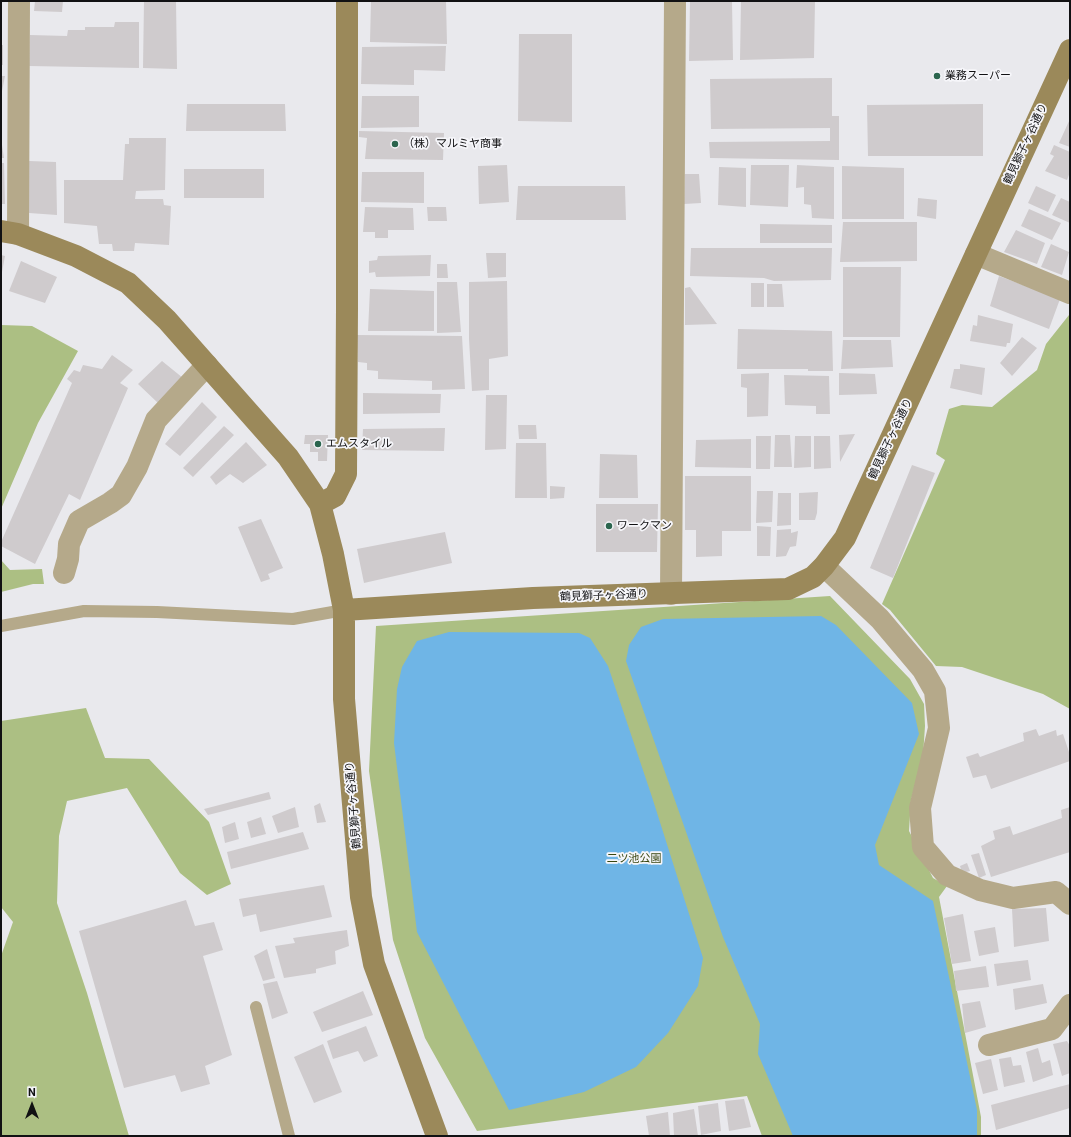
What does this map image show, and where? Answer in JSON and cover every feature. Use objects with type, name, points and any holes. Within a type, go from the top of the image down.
[{"type":"main road","points":[[320,504],[335,496],[346,474],[348,308],[347,1]]},
{"type":"main road","name":"鶴見獅子ヶ谷通り","points":[[437,1136],[374,964],[361,897],[344,699],[344,610],[533,598],[671,594],[788,588],[813,577],[824,566],[845,538],[1070,50]]},
{"type":"main road","points":[[9,232],[76,256],[128,283],[167,320],[207,365],[288,457],[320,504],[333,554],[344,610]]},
{"type":"street","points":[[9,232],[19,1]]},
{"type":"street","points":[[671,594],[675,1]]},
{"type":"street","points":[[976,254],[1070,293]]},
{"type":"street","points":[[64,573],[68,559],[69,544],[79,521],[110,503],[120,495],[137,467],[156,420],[207,365]]},
{"type":"street","points":[[824,566],[880,619],[924,670],[935,692],[939,728],[920,808],[923,847],[947,875],[980,890],[1013,898],[1065,893]]},
{"type":"street","points":[[989,1045],[1052,1029],[1070,1005]]},
{"type":"lane","points":[[1,626],[84,611],[157,612],[293,619],[344,610]]},
{"type":"lane","points":[[256,1007],[289,1136]]},
{"type":"green space","points":[[1069,315],[1070,709],[1043,694],[962,667],[936,666],[890,610],[882,604],[945,460],[936,454],[949,409],[962,405],[992,407],[1037,370],[1046,344]]},
{"type":"green space","points":[[1,325],[32,326],[78,351],[38,423],[1,509]]},
{"type":"green space","points":[[1,560],[10,570],[42,569],[44,584],[33,584],[1,592]]},
{"type":"green space","name":"二ツ池公園","points":[[830,596],[910,679],[924,704],[925,726],[923,756],[911,800],[909,831],[933,878],[947,886],[939,897],[981,1117],[981,1136],[762,1136],[747,1096],[477,1131],[425,1038],[393,940],[369,771],[376,626]]},
{"type":"green space","points":[[86,708],[105,758],[149,759],[209,822],[231,884],[207,895],[180,873],[127,788],[67,801],[59,836],[57,903],[87,993],[129,1136],[1,1136],[1,956],[13,922],[1,907],[1,721]]},
{"type":"water","points":[[821,616],[836,625],[912,703],[919,734],[875,845],[879,865],[933,901],[977,1110],[977,1136],[793,1136],[758,1054],[760,1024],[723,937],[626,661],[629,645],[641,627],[663,619]]},
{"type":"water","points":[[449,632],[579,633],[590,638],[608,666],[652,797],[703,958],[698,986],[668,1033],[636,1067],[584,1092],[509,1110],[417,932],[394,743],[397,689],[402,667],[417,641]]},
{"type":"building","points":[[35,1],[63,1],[62,12],[34,11]]},
{"type":"building","points":[[144,1],[176,1],[177,69],[143,68]]},
{"type":"building","points":[[371,1],[446,1],[447,44],[370,42]]},
{"type":"building","points":[[690,1],[732,1],[733,60],[689,61]]},
{"type":"building","points":[[741,1],[815,1],[814,58],[740,60]]},
{"type":"building","points":[[115,22],[139,22],[139,68],[29,66],[30,35],[67,36],[68,30],[85,30],[85,27],[114,27]]},
{"type":"building","points":[[519,34],[572,34],[572,122],[518,121]]},
{"type":"building","points":[[1,45],[3,45],[3,65],[1,65]]},
{"type":"building","points":[[446,46],[445,71],[414,70],[414,85],[361,84],[362,47]]},
{"type":"building","points":[[1,76],[5,76],[2,91],[1,91]]},
{"type":"building","points":[[832,78],[832,116],[839,116],[839,160],[710,158],[709,142],[830,141],[830,128],[711,129],[710,79]]},
{"type":"building","points":[[362,96],[419,96],[419,127],[361,128]]},
{"type":"building","points":[[187,104],[285,104],[286,131],[186,131]]},
{"type":"building","points":[[983,104],[983,156],[868,156],[867,105]]},
{"type":"building","points":[[1070,119],[1070,147],[1059,143]]},
{"type":"building","points":[[359,131],[444,133],[443,160],[365,159],[367,138],[359,137]]},
{"type":"building","points":[[129,138],[166,138],[165,190],[136,191],[135,199],[163,199],[164,205],[171,206],[169,245],[135,243],[134,251],[113,251],[112,244],[99,244],[97,226],[64,223],[64,180],[123,180],[125,144],[129,144]]},
{"type":"building","points":[[2,145],[4,158],[1,158]]},
{"type":"building","points":[[1054,145],[1070,152],[1070,172],[1067,180],[1045,171],[1054,156],[1050,154]]},
{"type":"building","points":[[29,161],[56,162],[57,215],[29,213]]},
{"type":"building","points":[[1,163],[4,163],[5,204],[1,204]]},
{"type":"building","points":[[507,165],[509,202],[479,204],[478,166]]},
{"type":"building","points":[[751,165],[789,165],[788,207],[750,205]]},
{"type":"building","points":[[797,165],[834,167],[834,219],[812,218],[811,205],[804,204],[804,187],[796,188]]},
{"type":"building","points":[[842,166],[904,168],[904,219],[842,219]]},
{"type":"building","points":[[719,167],[746,168],[746,207],[718,205]]},
{"type":"building","points":[[184,169],[264,169],[264,198],[184,198]]},
{"type":"building","points":[[362,172],[424,172],[424,203],[361,202]]},
{"type":"building","points":[[685,174],[699,174],[701,203],[684,204]]},
{"type":"building","points":[[518,186],[625,186],[626,220],[516,220]]},
{"type":"building","points":[[1036,186],[1056,195],[1048,212],[1028,203]]},
{"type":"building","points":[[918,198],[937,200],[936,219],[917,216]]},
{"type":"building","points":[[1061,198],[1070,202],[1070,223],[1052,215]]},
{"type":"building","points":[[365,207],[413,208],[414,230],[388,230],[388,238],[375,238],[375,232],[363,232]]},
{"type":"building","points":[[427,207],[446,207],[447,221],[428,221]]},
{"type":"building","points":[[1029,209],[1061,223],[1052,240],[1021,226]]},
{"type":"building","points":[[843,222],[917,222],[917,261],[840,262]]},
{"type":"building","points":[[760,224],[832,225],[832,243],[760,243]]},
{"type":"building","points":[[1016,230],[1045,243],[1037,264],[1004,252]]},
{"type":"building","points":[[1051,244],[1069,252],[1062,275],[1041,267]]},
{"type":"building","points":[[691,248],[832,248],[831,280],[774,281],[764,278],[690,276]]},
{"type":"building","points":[[486,253],[506,253],[506,277],[488,278]]},
{"type":"building","points":[[1,255],[5,256],[2,272],[1,272]]},
{"type":"building","points":[[431,255],[430,276],[376,277],[375,272],[369,273],[369,261],[377,260],[378,256]]},
{"type":"building","points":[[21,261],[57,277],[45,303],[9,291]]},
{"type":"building","points":[[437,264],[447,264],[448,278],[437,278]]},
{"type":"building","points":[[843,267],[901,267],[900,337],[843,337]]},
{"type":"building","points":[[999,276],[1060,299],[1049,329],[990,306]]},
{"type":"building","points":[[507,281],[508,356],[489,359],[489,390],[472,391],[469,339],[469,282]]},
{"type":"building","points":[[437,282],[457,282],[461,332],[437,333]]},
{"type":"building","points":[[751,283],[764,283],[764,307],[751,307]]},
{"type":"building","points":[[767,284],[782,284],[784,307],[767,307]]},
{"type":"building","points":[[690,287],[717,324],[685,325],[685,288]]},
{"type":"building","points":[[370,289],[434,291],[434,331],[368,331]]},
{"type":"building","points":[[978,315],[1013,324],[1010,343],[1007,343],[1006,347],[970,341],[973,325],[977,326]]},
{"type":"building","points":[[738,329],[832,331],[833,371],[808,371],[808,369],[737,369]]},
{"type":"building","points":[[357,335],[462,336],[465,389],[432,390],[432,381],[378,379],[378,371],[367,370],[367,363],[358,362]]},
{"type":"building","points":[[1022,337],[1037,348],[1012,376],[1000,363]]},
{"type":"building","points":[[843,340],[891,340],[893,367],[841,369]]},
{"type":"building","points":[[112,355],[133,370],[120,383],[128,388],[80,500],[69,494],[35,564],[1,546],[1,542],[72,383],[67,379],[74,370],[80,372],[83,365],[102,369]]},
{"type":"building","points":[[162,361],[183,378],[158,403],[138,384]]},
{"type":"building","points":[[960,364],[985,368],[982,395],[950,388],[954,369],[960,369]]},
{"type":"building","points":[[769,373],[768,416],[747,417],[747,388],[741,387],[741,374]]},
{"type":"building","points":[[839,373],[875,374],[877,394],[839,395]]},
{"type":"building","points":[[784,375],[829,376],[830,414],[816,414],[816,406],[785,405]]},
{"type":"building","points":[[363,393],[441,394],[440,413],[363,414]]},
{"type":"building","points":[[486,395],[507,395],[506,449],[485,450]]},
{"type":"building","points":[[202,402],[217,417],[180,456],[165,444]]},
{"type":"building","points":[[518,425],[536,425],[537,439],[519,439]]},
{"type":"building","points":[[224,426],[234,435],[193,477],[183,468]]},
{"type":"building","points":[[445,428],[444,451],[362,450],[363,429]]},
{"type":"building","points":[[855,434],[840,462],[839,435]]},
{"type":"building","points":[[305,435],[328,435],[327,461],[318,461],[318,452],[310,452],[310,444],[304,444]]},
{"type":"building","points":[[775,435],[790,435],[792,467],[774,467]]},
{"type":"building","points":[[756,436],[771,436],[770,469],[756,469]]},
{"type":"building","points":[[795,436],[811,436],[811,467],[794,468]]},
{"type":"building","points":[[814,436],[830,436],[831,468],[814,469]]},
{"type":"building","points":[[751,439],[751,468],[695,467],[696,440]]},
{"type":"building","points":[[246,442],[267,465],[243,483],[230,474],[216,485],[210,477]]},
{"type":"building","points":[[516,443],[546,443],[547,498],[515,498]]},
{"type":"building","points":[[600,454],[637,455],[638,498],[599,498]]},
{"type":"building","points":[[912,465],[935,473],[893,578],[870,568]]},
{"type":"building","points":[[685,476],[751,476],[751,531],[722,531],[722,556],[696,557],[696,530],[685,530]]},
{"type":"building","points":[[550,486],[565,487],[564,498],[550,499]]},
{"type":"building","points":[[757,491],[773,491],[772,522],[756,523]]},
{"type":"building","points":[[818,492],[817,513],[815,520],[799,520],[799,493]]},
{"type":"building","points":[[778,493],[791,493],[791,525],[777,526]]},
{"type":"building","points":[[596,504],[658,504],[657,552],[596,552]]},
{"type":"building","points":[[261,519],[283,568],[268,574],[270,579],[261,582],[238,527]]},
{"type":"building","points":[[757,526],[771,527],[770,556],[757,556]]},
{"type":"building","points":[[791,529],[791,533],[798,531],[796,546],[790,547],[786,556],[776,557],[777,530]]},
{"type":"building","points":[[445,532],[452,563],[364,583],[357,549]]},
{"type":"building","points":[[1036,729],[1039,736],[1056,730],[1057,736],[1063,734],[1070,755],[1070,761],[991,789],[986,775],[973,778],[966,757],[978,753],[980,757],[1024,741],[1023,733]]},
{"type":"building","points":[[269,792],[271,799],[208,815],[204,809]]},
{"type":"building","points":[[320,803],[326,822],[317,823],[314,806]]},
{"type":"building","points":[[295,807],[299,827],[278,833],[272,816]]},
{"type":"building","points":[[1070,807],[1070,852],[991,877],[981,846],[995,839],[993,831],[1010,826],[1013,835],[1062,818],[1061,810]]},
{"type":"building","points":[[261,817],[266,834],[251,838],[247,822]]},
{"type":"building","points":[[235,822],[239,839],[225,843],[222,827]]},
{"type":"building","points":[[303,832],[309,849],[231,869],[227,852]]},
{"type":"building","points":[[979,853],[986,875],[979,878],[971,855]]},
{"type":"building","points":[[967,863],[970,871],[962,873],[960,866]]},
{"type":"building","points":[[324,885],[332,917],[260,932],[256,914],[243,917],[239,899]]},
{"type":"building","points":[[186,900],[195,926],[214,922],[223,950],[203,956],[232,1055],[205,1066],[210,1084],[181,1092],[175,1075],[124,1088],[79,931]]},
{"type":"building","points":[[1046,908],[1049,941],[1014,947],[1012,909]]},
{"type":"building","points":[[963,914],[971,961],[952,964],[944,918]]},
{"type":"building","points":[[995,927],[999,952],[979,956],[974,931]]},
{"type":"building","points":[[347,930],[349,946],[335,951],[336,964],[316,969],[316,973],[284,978],[275,946],[295,943],[293,938]]},
{"type":"building","points":[[267,949],[275,978],[263,981],[254,956]]},
{"type":"building","points":[[1028,960],[1031,980],[997,986],[994,964]]},
{"type":"building","points":[[986,966],[989,987],[956,991],[954,971]]},
{"type":"building","points":[[277,981],[288,1013],[272,1019],[263,984]]},
{"type":"building","points":[[1043,984],[1047,1003],[1015,1010],[1013,989]]},
{"type":"building","points":[[363,991],[373,1015],[322,1032],[313,1012]]},
{"type":"building","points":[[980,1001],[986,1027],[965,1033],[962,1004]]},
{"type":"building","points":[[366,1026],[378,1056],[364,1062],[358,1051],[333,1059],[327,1041]]},
{"type":"building","points":[[1067,1041],[1070,1046],[1070,1073],[1062,1076],[1053,1044]]},
{"type":"building","points":[[323,1044],[342,1092],[314,1103],[294,1057]]},
{"type":"building","points":[[1038,1048],[1042,1063],[1050,1060],[1053,1075],[1033,1082],[1026,1052]]},
{"type":"building","points":[[1011,1057],[1013,1066],[1021,1065],[1025,1082],[1004,1087],[999,1059]]},
{"type":"building","points":[[991,1059],[998,1090],[983,1094],[975,1063]]},
{"type":"building","points":[[1070,1084],[1070,1108],[996,1130],[991,1105]]},
{"type":"building","points":[[744,1099],[751,1127],[729,1131],[725,1101]]},
{"type":"building","points":[[718,1103],[721,1131],[701,1135],[698,1106]]},
{"type":"building","points":[[694,1109],[698,1136],[674,1136],[673,1113]]},
{"type":"building","points":[[668,1112],[670,1136],[649,1136],[646,1116]]},
{"type":"place","name":"業務スーパー","points":[[937,76]]},
{"type":"place","name":"（株）マルミヤ商事","points":[[395,144]]},
{"type":"place","name":"エムスタイル","points":[[318,444]]},
{"type":"place","name":"ワークマン","points":[[609,526]]}]
